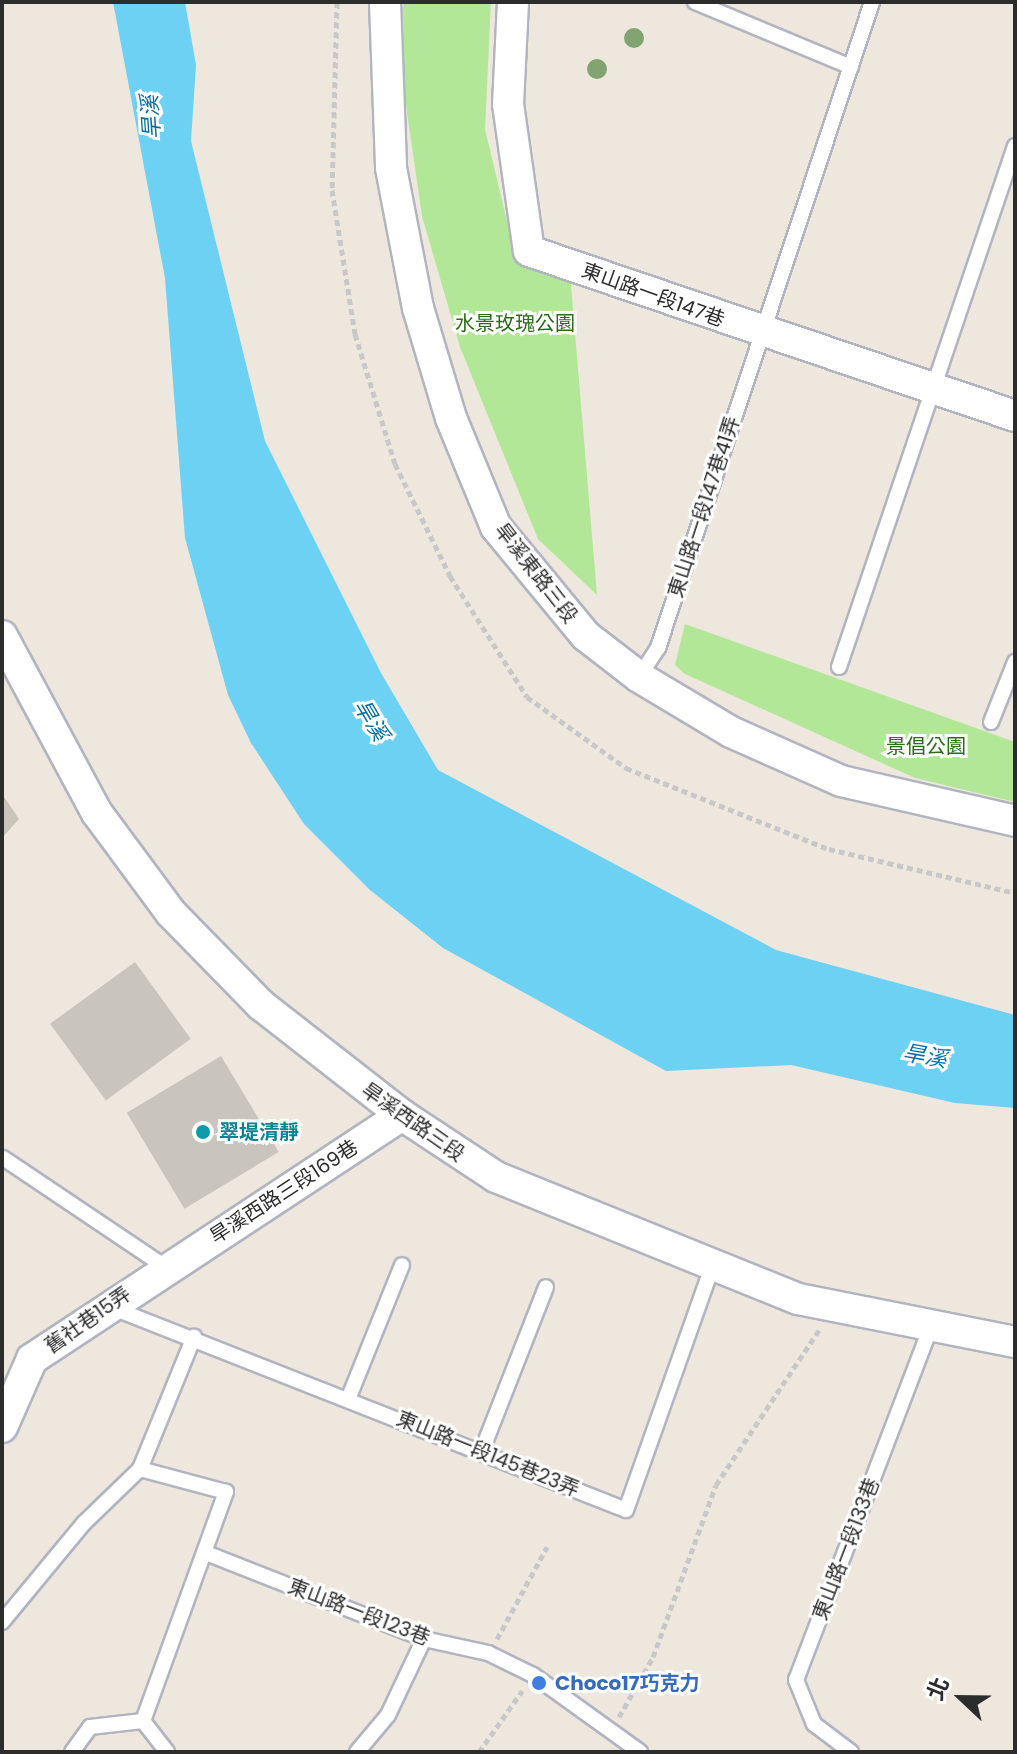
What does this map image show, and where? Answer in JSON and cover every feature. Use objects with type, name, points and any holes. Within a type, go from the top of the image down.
[{"type":"street","name":"旱溪東路三段","points":[[385,2],[391,168],[418,308],[451,418],[496,527],[586,636],[639,677],[731,732],[841,781],[1015,821]]},
{"type":"street","name":"東山路一段147巷","points":[[513,2],[508,104],[529,251],[761,333],[1015,416]]},
{"type":"street","name":"旱溪西路三段","points":[[2,636],[97,813],[171,913],[261,1005],[402,1115],[496,1177],[832,1309],[1015,1342]]},
{"type":"street","name":"旱溪西路三段169巷","points":[[165,1267],[402,1115]]},
{"type":"street","name":"舊社巷15弄","points":[[6,1407],[32,1359],[165,1267]]},
{"type":"lane","points":[[695,2],[851,67]]},
{"type":"lane","name":"東山路一段147巷41弄","points":[[639,677],[658,648],[872,2]]},
{"type":"lane","points":[[839,667],[1015,146]]},
{"type":"lane","points":[[991,722],[1015,662]]},
{"type":"lane","points":[[3,1158],[165,1267]]},
{"type":"lane","name":"東山路一段145巷23弄","points":[[107,1306],[349,1397],[626,1510],[713,1264]]},
{"type":"lane","points":[[349,1397],[402,1265]]},
{"type":"lane","points":[[481,1453],[546,1287]]},
{"type":"lane","name":"東山路一段133巷","points":[[851,1752],[814,1724],[796,1680],[930,1329]]},
{"type":"lane","points":[[2,1622],[84,1523],[140,1469],[194,1337]]},
{"type":"lane","points":[[140,1469],[226,1492],[143,1721]]},
{"type":"lane","name":"東山路一段123巷","points":[[206,1553],[424,1639],[488,1653],[533,1675],[640,1752]]},
{"type":"lane","points":[[357,1752],[388,1715],[424,1639]]},
{"type":"lane","points":[[72,1752],[90,1727],[143,1721]]},
{"type":"lane","points":[[143,1721],[167,1752]]},
{"type":"path","points":[[612,1730],[653,1657],[716,1485],[781,1395],[832,1309]]},
{"type":"path","points":[[488,1653],[547,1547]]},
{"type":"path","points":[[479,1752],[533,1675]]},
{"type":"green space","name":"水景玫瑰公園","points":[[403,2],[491,2],[485,129],[515,255],[570,273],[597,595],[538,539],[460,347],[422,216],[404,92]]},
{"type":"green space","name":"景倡公園","points":[[685,624],[1015,742],[1015,802],[915,778],[685,674],[675,665]]},
{"type":"water","name":"旱溪","points":[[113,2],[185,2],[196,65],[191,141],[265,441],[381,673],[438,770],[776,950],[1015,1015],[1015,1108],[955,1103],[791,1065],[666,1071],[443,948],[370,890],[304,824],[251,743],[228,695],[185,538],[165,278]]},
{"type":"building","points":[[2,794],[19,819],[2,838]]},
{"type":"building","points":[[135,962],[191,1039],[106,1101],[50,1024]]},
{"type":"building","name":"翠堤清靜","points":[[221,1056],[279,1152],[184,1209],[127,1113]]},
{"type":"place","name":"翠堤清靜","points":[[203,1132]]},
{"type":"place","name":"Choco17巧克力","points":[[539,1683]]}]
